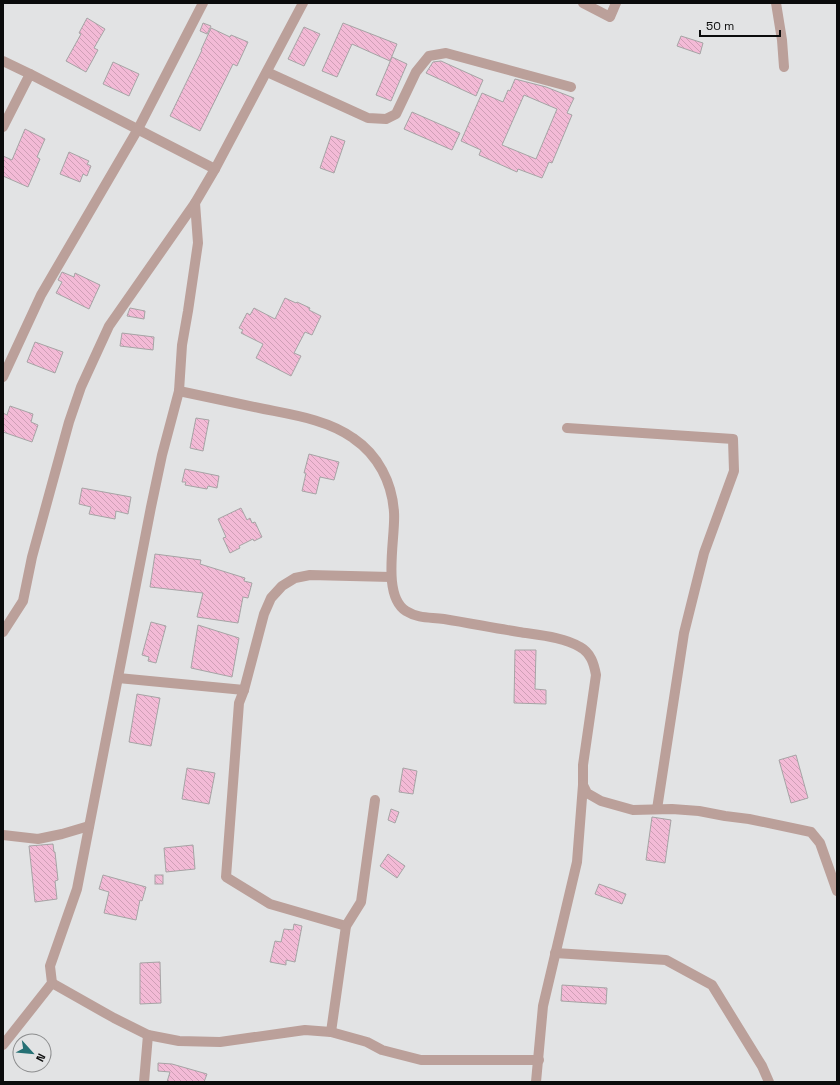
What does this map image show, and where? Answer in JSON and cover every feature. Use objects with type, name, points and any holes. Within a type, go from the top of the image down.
[{"type":"street","points":[[3,377],[41,295],[138,130],[203,3]]},
{"type":"street","points":[[3,632],[23,601],[32,557],[69,422],[81,387],[109,326],[195,203],[215,169],[303,3]]},
{"type":"street","points":[[583,3],[610,17],[616,3]]},
{"type":"street","points":[[776,3],[782,40],[784,67]]},
{"type":"street","points":[[267,72],[368,118],[386,119],[396,114],[416,72],[429,56],[446,53],[571,87]]},
{"type":"street","points":[[3,61],[215,169]]},
{"type":"street","points":[[3,127],[30,74]]},
{"type":"street","points":[[3,1044],[52,983],[50,966],[77,890],[151,507],[162,455],[179,390],[182,345],[198,243],[195,203]]},
{"type":"street","points":[[179,390],[286,414],[327,425],[353,438],[372,454],[386,477],[392,496],[394,513],[391,577],[395,597],[405,610],[420,618],[443,619],[560,639],[580,647],[590,656],[595,666],[596,675],[584,765],[577,862],[543,1006],[536,1082]]},
{"type":"street","points":[[567,428],[733,439],[734,471],[704,553],[684,633],[657,809]]},
{"type":"street","points":[[346,926],[270,904],[226,876],[239,703],[244,690],[264,614],[271,598],[282,586],[295,578],[310,575],[391,577]]},
{"type":"street","points":[[118,678],[244,690]]},
{"type":"street","points":[[583,785],[587,792],[601,801],[633,810],[657,809],[698,811],[749,819],[811,832],[820,843],[837,891]]},
{"type":"street","points":[[331,1032],[346,926],[361,902],[375,800]]},
{"type":"street","points":[[3,835],[38,839],[89,826]]},
{"type":"street","points":[[556,953],[666,960],[712,985],[762,1066],[769,1082]]},
{"type":"street","points":[[52,983],[114,1018],[148,1035],[179,1041],[220,1042],[305,1030],[331,1032],[366,1042],[382,1050],[421,1060],[539,1060]]},
{"type":"street","points":[[144,1082],[148,1035]]},
{"type":"building","points":[[87,18],[105,29],[94,48],[98,50],[86,72],[66,61],[81,34],[79,33]]},
{"type":"building","points":[[203,23],[211,26],[207,34],[200,31]]},
{"type":"building","points":[[343,23],[397,44],[390,61],[352,44],[337,77],[322,71]]},
{"type":"building","points":[[304,27],[320,34],[304,66],[288,59]]},
{"type":"building","points":[[211,28],[230,37],[231,35],[248,42],[237,66],[233,64],[200,131],[170,116]]},
{"type":"building","points":[[681,36],[703,43],[700,54],[677,46]]},
{"type":"building","points":[[392,57],[407,64],[391,101],[376,95]]},
{"type":"building","points":[[441,61],[483,80],[476,96],[426,73],[433,62]]},
{"type":"building","points":[[113,62],[139,74],[129,96],[103,84]]},
{"type":"building","points":[[515,79],[546,87],[574,98],[567,113],[572,115],[552,163],[549,162],[542,178],[518,169],[517,172],[479,155],[481,150],[461,141],[482,93],[503,102],[508,90],[510,91]],"holes":[[[524,95],[557,109],[536,159],[502,145]]]},
{"type":"building","points":[[412,112],[460,133],[452,150],[404,129]]},
{"type":"building","points":[[25,129],[45,139],[37,157],[40,159],[28,187],[3,176],[3,156],[12,160]]},
{"type":"building","points":[[331,136],[345,141],[334,173],[320,168]]},
{"type":"building","points":[[69,152],[89,161],[87,164],[91,166],[87,176],[83,174],[80,182],[60,174]]},
{"type":"building","points":[[62,272],[74,277],[75,273],[100,285],[89,309],[56,293],[62,282],[58,280]]},
{"type":"building","points":[[285,298],[310,308],[309,310],[321,316],[312,335],[305,332],[294,353],[301,356],[291,376],[256,358],[263,344],[241,333],[243,330],[239,328],[247,313],[250,315],[254,308],[275,319]]},
{"type":"building","points":[[130,308],[145,311],[144,319],[127,316]]},
{"type":"building","points":[[122,333],[154,337],[153,350],[120,346]]},
{"type":"building","points":[[35,342],[63,352],[55,373],[27,362]]},
{"type":"building","points":[[10,406],[33,414],[31,422],[38,425],[32,442],[3,432],[3,413],[7,415]]},
{"type":"building","points":[[196,418],[209,420],[203,451],[190,448]]},
{"type":"building","points":[[309,454],[339,462],[334,480],[320,477],[316,494],[302,491],[306,473],[304,473]]},
{"type":"building","points":[[185,469],[219,476],[217,488],[208,486],[207,489],[185,485],[186,482],[182,482]]},
{"type":"building","points":[[82,488],[131,497],[128,514],[116,511],[115,519],[89,514],[91,507],[79,504]]},
{"type":"building","points":[[241,508],[247,520],[250,518],[252,523],[255,522],[262,537],[254,541],[253,539],[239,546],[240,548],[230,553],[223,538],[226,537],[218,519]]},
{"type":"building","points":[[155,554],[201,560],[200,564],[245,578],[244,581],[252,583],[248,598],[243,597],[238,623],[197,617],[203,593],[150,587]]},
{"type":"building","points":[[151,622],[166,626],[156,663],[148,661],[149,657],[142,655]]},
{"type":"building","points":[[198,625],[239,638],[232,677],[191,668]]},
{"type":"building","points":[[515,650],[536,650],[535,689],[546,690],[546,704],[514,703]]},
{"type":"building","points":[[137,694],[160,698],[151,746],[129,742]]},
{"type":"building","points":[[796,755],[808,798],[791,803],[779,760]]},
{"type":"building","points":[[187,768],[215,773],[209,804],[182,799]]},
{"type":"building","points":[[403,768],[417,771],[413,794],[399,792]]},
{"type":"building","points":[[391,809],[399,812],[395,823],[388,820]]},
{"type":"building","points":[[652,817],[671,820],[665,863],[646,860]]},
{"type":"building","points":[[53,844],[58,880],[55,881],[57,899],[35,902],[29,846]]},
{"type":"building","points":[[193,845],[195,869],[166,872],[164,848]]},
{"type":"building","points":[[388,854],[405,866],[397,878],[380,866]]},
{"type":"building","points":[[103,875],[146,887],[142,901],[140,900],[136,920],[104,913],[109,892],[99,889]]},
{"type":"building","points":[[155,875],[163,875],[163,884],[155,884]]},
{"type":"building","points":[[599,884],[626,894],[622,904],[595,894]]},
{"type":"building","points":[[294,924],[302,926],[295,962],[286,960],[286,965],[270,962],[275,941],[281,942],[284,929],[293,930]]},
{"type":"building","points":[[160,962],[161,1003],[140,1004],[140,963]]},
{"type":"building","points":[[562,985],[607,988],[606,1004],[561,1001]]},
{"type":"building","points":[[158,1063],[172,1064],[207,1074],[204,1082],[167,1082],[170,1072],[158,1071]]}]
